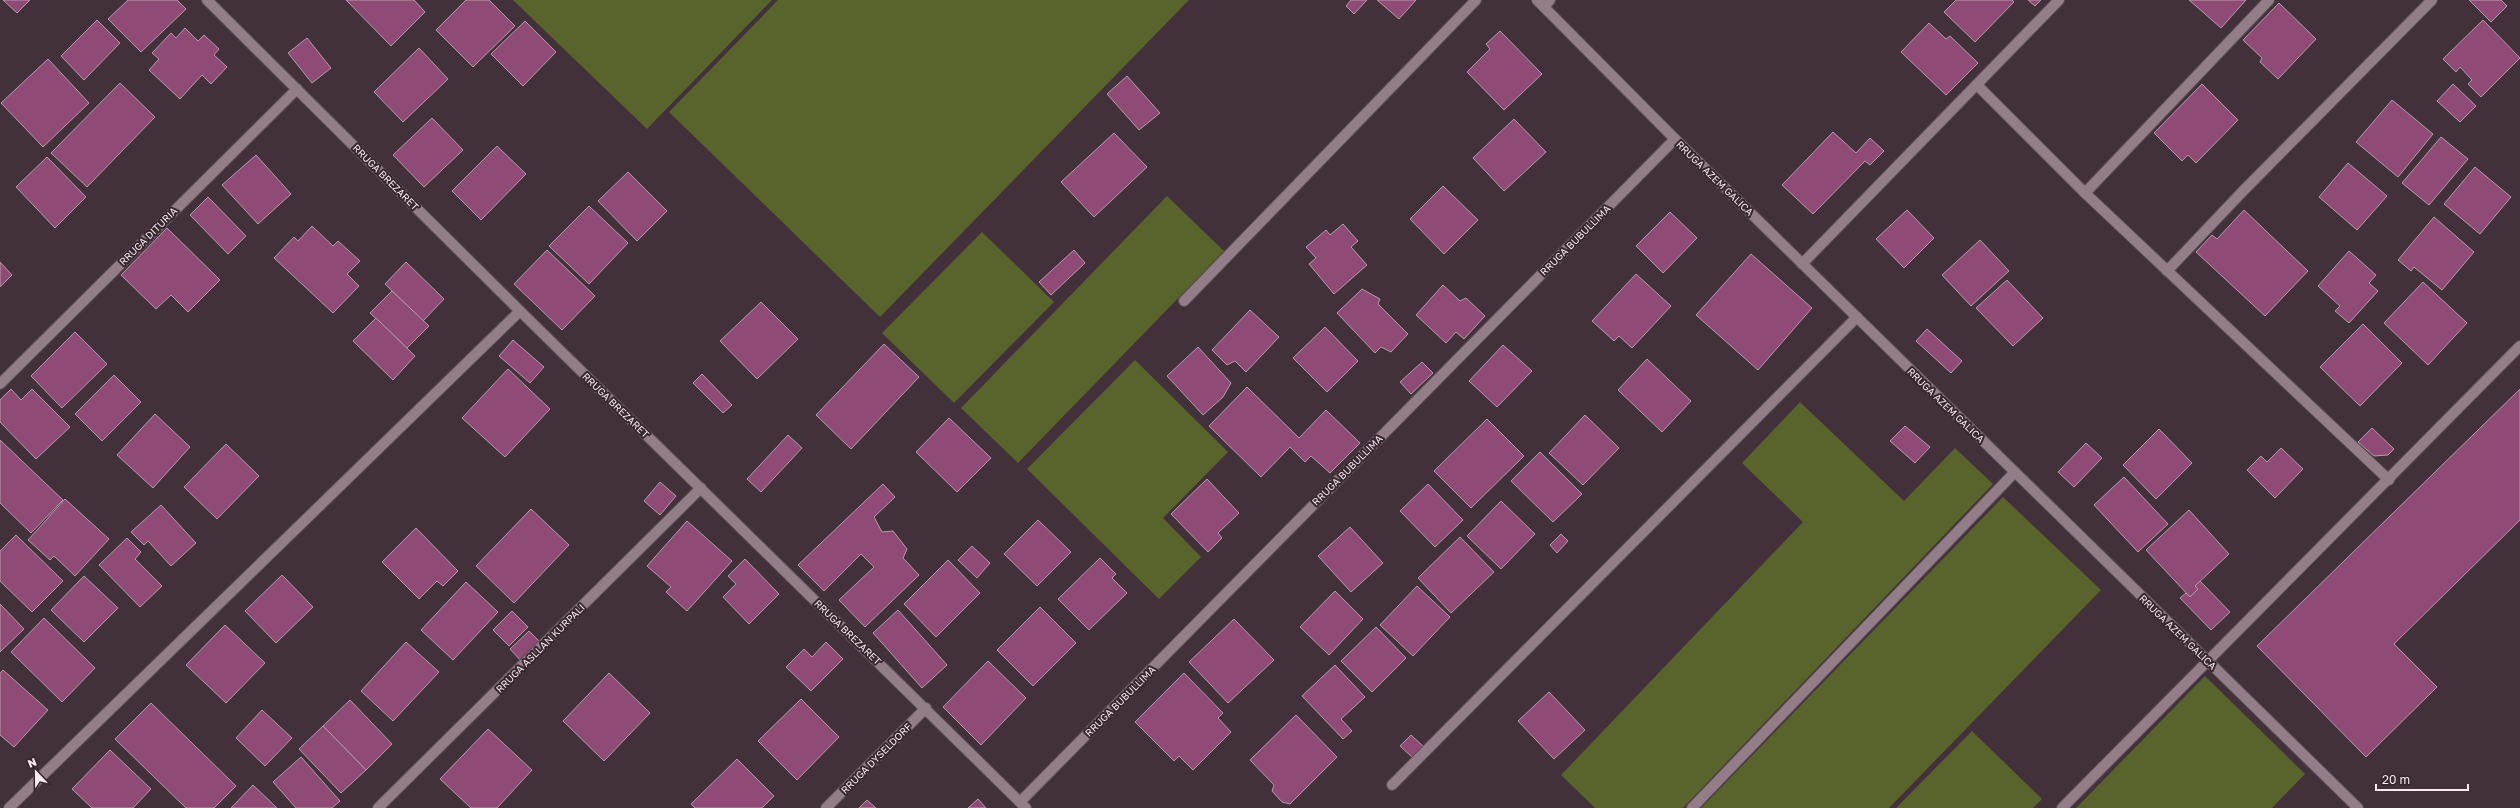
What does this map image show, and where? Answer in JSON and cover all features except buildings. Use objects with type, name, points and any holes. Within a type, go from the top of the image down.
[{"type":"street","name":"RRUGA BREZARET","points":[[207,0],[520,311],[926,708],[1023,805]]},
{"type":"street","points":[[1184,301],[1476,0]]},
{"type":"street","points":[[1802,264],[2059,0]]},
{"type":"street","points":[[2085,194],[2269,0]]},
{"type":"street","points":[[2167,272],[2244,190],[2432,0]]},
{"type":"street","name":"RRUGA AZEM GALICA","points":[[1543,2],[1675,139],[2358,808]]},
{"type":"street","points":[[1977,85],[2085,194],[2389,480]]},
{"type":"street","name":"RRUGA DITURIA","points":[[0,384],[297,88]]},
{"type":"street","name":"RRUGA BUBULLIMA","points":[[1023,805],[1675,139]]},
{"type":"street","points":[[9,808],[520,311]]},
{"type":"street","points":[[1392,785],[1857,317]]},
{"type":"street","points":[[2062,808],[2209,662],[2520,346]]},
{"type":"street","points":[[1692,808],[2015,472]]},
{"type":"street","name":"RRUGA ASLLAN KURPALI","points":[[378,808],[701,488]]},
{"type":"street","name":"RRUGA DYSELDORF","points":[[826,808],[926,708]]},
{"type":"green space","points":[[513,0],[772,0],[647,129]]},
{"type":"green space","points":[[778,0],[1189,0],[880,317],[669,112]]},
{"type":"green space","points":[[1167,196],[1224,251],[1018,463],[961,408]]},
{"type":"green space","points":[[982,232],[1054,302],[954,403],[882,333]]},
{"type":"green space","points":[[1135,360],[1228,452],[1163,518],[1201,557],[1159,599],[1027,469]]},
{"type":"green space","points":[[1800,402],[1904,501],[1955,448],[1993,484],[1683,808],[1595,808],[1561,775],[1803,522],[1742,463]]},
{"type":"green space","points":[[2003,497],[2101,590],[1889,808],[1701,808]]},
{"type":"green space","points":[[2205,676],[2305,774],[2272,808],[2076,808]]},
{"type":"green space","points":[[1972,731],[2042,799],[2033,808],[1896,808]]}]
